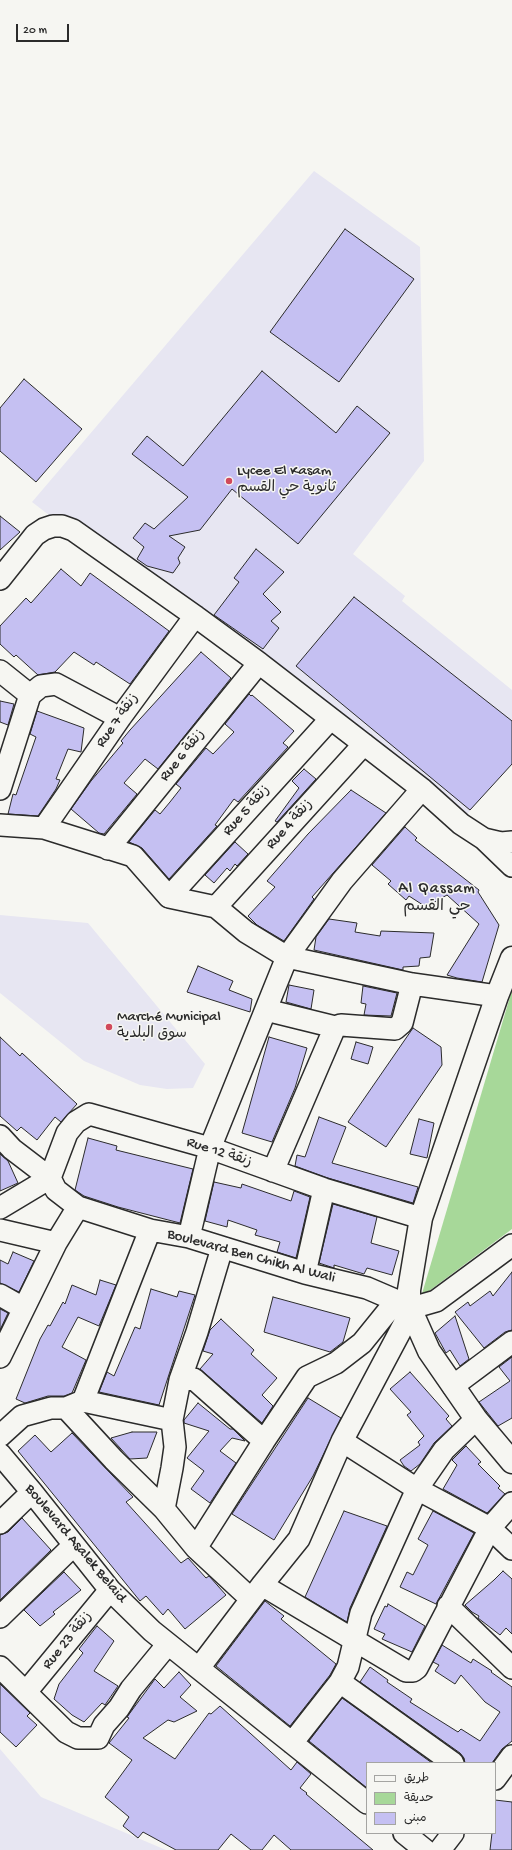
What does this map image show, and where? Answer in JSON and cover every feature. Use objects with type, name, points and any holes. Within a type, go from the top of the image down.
[{"type":"street","points":[[0,579],[35,535],[44,529],[62,526],[73,530],[259,663],[422,789],[461,824],[484,839],[512,866]]},
{"type":"street","name":"Rue 7 زنقة","points":[[44,828],[120,718],[195,616]]},
{"type":"street","name":"Rue 6 زنقة","points":[[108,849],[259,663]]},
{"type":"street","points":[[0,671],[30,694]]},
{"type":"street","points":[[0,789],[30,694],[41,686],[56,684],[120,718]]},
{"type":"street","name":"Rue 5 زنقة","points":[[169,897],[325,725]]},
{"type":"street","name":"Rue 4 زنقة","points":[[216,907],[364,744]]},
{"type":"street","points":[[189,1237],[210,1148],[287,957],[342,882],[422,789]]},
{"type":"street","points":[[0,826],[44,828],[133,856],[169,897],[216,907],[246,932],[287,957],[412,984],[496,996]]},
{"type":"street","points":[[484,839],[501,843],[512,842]]},
{"type":"street","points":[[198,1668],[299,1539],[342,1441],[406,1306],[421,1218],[496,996],[512,958]]},
{"type":"street","points":[[266,1010],[335,1027],[340,1025],[396,1029],[402,1024],[412,984]]},
{"type":"street","points":[[273,1171],[335,1027]]},
{"type":"street","name":"Rue 12 زنقة","points":[[50,1178],[67,1133],[76,1122],[89,1114],[210,1148],[324,1189],[421,1218]]},
{"type":"street","name":"Boulevard Ben Chikh Al Wali","points":[[0,1136],[12,1150],[50,1178],[56,1190],[78,1206],[150,1230],[189,1237],[305,1273],[367,1288],[406,1306]]},
{"type":"street","points":[[0,1208],[50,1178]]},
{"type":"street","points":[[305,1273],[324,1189]]},
{"type":"street","points":[[0,1357],[56,1243],[78,1206]]},
{"type":"street","points":[[0,1230],[56,1243]]},
{"type":"street","points":[[75,1404],[150,1230]]},
{"type":"street","points":[[196,1548],[264,1441],[307,1377],[336,1363],[406,1306],[422,1305],[436,1301],[512,1245]]},
{"type":"street","points":[[164,1509],[175,1446],[172,1420],[180,1380],[197,1332],[222,1248]]},
{"type":"street","points":[[0,1295],[23,1308]]},
{"type":"street","points":[[406,1306],[429,1351],[453,1386],[476,1419],[511,1459]]},
{"type":"street","points":[[453,1386],[512,1342]]},
{"type":"street","points":[[180,1380],[194,1379],[264,1441]]},
{"type":"street","points":[[75,1404],[114,1460],[164,1509],[196,1548],[256,1592],[354,1641],[406,1671],[417,1668],[490,1528],[512,1503]]},
{"type":"street","points":[[0,1436],[22,1416],[51,1408],[75,1404],[172,1420]]},
{"type":"street","points":[[366,1802],[292,1743],[340,1682],[352,1655],[361,1613],[417,1490],[444,1450],[476,1419]]},
{"type":"street","points":[[342,1441],[417,1490],[490,1528],[512,1549]]},
{"type":"street","name":"Boulevard Asalek Belaid","points":[[0,1454],[110,1590],[152,1631],[292,1743]]},
{"type":"street","points":[[0,1523],[32,1492]]},
{"type":"street","points":[[0,1617],[74,1545]]},
{"type":"street","name":"Rue 23 زنقة","points":[[26,1692],[110,1590]]},
{"type":"street","points":[[448,1606],[512,1668]]},
{"type":"street","points":[[0,1667],[66,1732],[78,1738],[98,1738],[104,1725],[119,1708],[131,1689],[168,1644]]},
{"type":"street","points":[[340,1682],[452,1762]]},
{"type":"street","points":[[496,1778],[512,1756]]},
{"type":"street","points":[[405,1834],[425,1850]]},
{"type":"street","points":[[440,1850],[452,1834]]},
{"type":"shaded area","name":"Lycee El Kasam ثانوية حي القسم","points":[[314,171],[420,247],[424,461],[353,554],[405,596],[402,601],[512,690],[512,751],[457,829],[32,502]]},
{"type":"shaded area","name":"Marché Municipal سوق البلدية","points":[[0,915],[88,923],[205,1064],[193,1088],[167,1089],[140,1085],[84,1061],[0,993]]},
{"type":"shaded area","points":[[0,1749],[41,1797],[166,1850],[0,1850]]},
{"type":"green space","points":[[512,990],[512,1229],[421,1297]]},
{"type":"building","points":[[345,229],[414,279],[339,382],[270,332]]},
{"type":"building","points":[[262,371],[336,433],[357,406],[390,433],[298,544],[232,489],[200,530],[169,536],[185,547],[178,558],[180,563],[173,573],[147,566],[137,559],[144,547],[133,538],[145,523],[154,529],[188,497],[132,454],[147,436],[183,466]]},
{"type":"building","points":[[24,379],[82,429],[36,482],[0,451],[0,408]]},
{"type":"building","points":[[0,516],[20,532],[0,550]]},
{"type":"building","points":[[256,549],[284,572],[263,594],[281,612],[271,621],[279,628],[263,649],[214,615],[239,582],[234,578]]},
{"type":"building","points":[[61,569],[81,586],[90,573],[169,631],[130,684],[96,662],[94,665],[74,652],[55,672],[38,675],[16,655],[14,657],[0,644],[0,626],[26,598],[31,603]]},
{"type":"building","points":[[354,597],[512,721],[512,764],[470,810],[296,666]]},
{"type":"building","points":[[201,652],[231,678],[158,769],[145,759],[124,783],[137,794],[104,834],[99,833],[71,809],[91,781],[123,743],[121,741],[130,730]]},
{"type":"building","points":[[249,694],[294,731],[283,743],[288,747],[238,802],[234,799],[215,825],[217,826],[169,879],[142,848],[129,842],[155,810],[160,814],[170,802],[181,788],[176,784],[206,748],[213,754],[234,732],[225,724]]},
{"type":"building","points":[[0,701],[14,704],[8,725],[0,722]]},
{"type":"building","points":[[37,711],[84,728],[81,752],[68,749],[56,779],[60,780],[56,789],[38,816],[8,814],[13,794],[16,795],[36,737],[30,734]]},
{"type":"building","points":[[304,769],[316,779],[277,822],[275,821],[299,788],[292,781]]},
{"type":"building","points":[[351,790],[386,813],[312,897],[314,899],[284,941],[257,925],[248,916],[275,887],[267,881],[308,834]]},
{"type":"building","points":[[405,827],[417,838],[415,840],[479,890],[478,892],[499,925],[482,982],[447,975],[479,924],[447,895],[426,907],[409,896],[406,900],[388,884],[391,881],[372,865]]},
{"type":"building","points":[[235,842],[248,854],[237,866],[235,864],[230,871],[227,868],[214,883],[205,875]]},
{"type":"building","points":[[329,919],[357,923],[355,932],[380,936],[381,931],[434,933],[430,957],[420,958],[419,966],[403,967],[403,970],[314,950],[316,937]]},
{"type":"building","points":[[198,966],[233,981],[229,990],[252,999],[250,1012],[187,992]]},
{"type":"building","points":[[289,985],[314,990],[311,1009],[286,1002]]},
{"type":"building","points":[[363,986],[397,993],[391,1016],[364,1015],[366,1004],[361,1003]]},
{"type":"building","points":[[413,1028],[441,1047],[442,1065],[386,1147],[348,1122]]},
{"type":"building","points":[[0,1037],[20,1056],[22,1053],[77,1104],[61,1122],[55,1117],[37,1140],[21,1127],[17,1131],[0,1116]]},
{"type":"building","points":[[269,1037],[307,1048],[295,1088],[272,1142],[242,1133]]},
{"type":"building","points":[[356,1042],[373,1047],[368,1064],[351,1059]]},
{"type":"building","points":[[319,1117],[346,1127],[332,1163],[418,1187],[413,1203],[328,1178],[295,1166],[297,1155],[305,1157]]},
{"type":"building","points":[[419,1119],[434,1123],[427,1158],[410,1154]]},
{"type":"building","points":[[88,1138],[117,1146],[116,1150],[193,1169],[180,1223],[118,1207],[84,1196],[75,1190]]},
{"type":"building","points":[[0,1154],[8,1161],[18,1183],[0,1191]]},
{"type":"building","points":[[214,1182],[241,1188],[242,1184],[291,1201],[294,1191],[310,1197],[296,1258],[277,1252],[280,1242],[255,1235],[257,1230],[228,1220],[227,1227],[205,1221]]},
{"type":"building","points":[[333,1204],[377,1217],[371,1243],[399,1251],[392,1275],[367,1268],[364,1274],[334,1265],[334,1268],[319,1263]]},
{"type":"building","points":[[13,1252],[34,1261],[19,1292],[0,1283],[0,1260],[8,1264]]},
{"type":"building","points":[[512,1272],[512,1330],[505,1332],[484,1348],[455,1312],[468,1302],[470,1306],[490,1291],[493,1296]]},
{"type":"building","points":[[100,1280],[116,1285],[99,1326],[78,1317],[62,1347],[86,1360],[72,1393],[64,1396],[48,1396],[25,1403],[16,1399],[40,1339],[48,1325],[50,1326],[63,1302],[65,1304],[72,1285],[96,1295]]},
{"type":"building","points":[[151,1289],[177,1297],[179,1291],[195,1295],[159,1405],[99,1392],[107,1372],[114,1376],[135,1327],[140,1329]]},
{"type":"building","points":[[273,1297],[350,1318],[343,1342],[330,1352],[264,1332]]},
{"type":"building","points":[[0,1309],[8,1313],[0,1330]]},
{"type":"building","points":[[455,1316],[469,1359],[460,1366],[450,1350],[446,1353],[435,1333]]},
{"type":"building","points":[[221,1319],[254,1350],[251,1354],[277,1378],[262,1395],[273,1406],[262,1423],[200,1369],[213,1354],[203,1351],[210,1330]]},
{"type":"building","points":[[512,1357],[512,1418],[498,1426],[479,1402],[510,1381],[499,1367]]},
{"type":"building","points":[[410,1372],[449,1416],[446,1419],[452,1426],[434,1443],[420,1464],[411,1471],[404,1466],[400,1460],[420,1445],[418,1442],[424,1436],[407,1415],[411,1412],[390,1389]]},
{"type":"building","points":[[308,1398],[341,1418],[313,1476],[274,1540],[232,1514]]},
{"type":"building","points":[[198,1403],[230,1429],[233,1429],[245,1441],[232,1438],[220,1451],[236,1463],[210,1503],[191,1489],[204,1471],[187,1458],[209,1431],[184,1423],[184,1420]]},
{"type":"building","points":[[132,1432],[157,1432],[147,1458],[130,1459],[111,1438]]},
{"type":"building","points":[[72,1433],[133,1497],[126,1502],[181,1563],[188,1558],[206,1578],[209,1576],[226,1595],[185,1629],[168,1609],[163,1615],[146,1596],[140,1601],[18,1451],[35,1435],[51,1452]]},
{"type":"building","points":[[466,1446],[481,1462],[478,1464],[500,1486],[498,1488],[505,1494],[487,1513],[443,1489],[457,1465],[452,1460]]},
{"type":"building","points":[[344,1511],[387,1526],[350,1608],[347,1622],[305,1597]]},
{"type":"building","points":[[433,1511],[474,1533],[436,1604],[400,1587],[407,1572],[413,1575],[428,1545],[418,1539]]},
{"type":"building","points":[[22,1518],[51,1550],[0,1600],[0,1535],[8,1532]]},
{"type":"building","points":[[503,1571],[512,1579],[512,1634],[506,1628],[500,1635],[478,1618],[479,1616],[465,1605]]},
{"type":"building","points":[[64,1572],[81,1590],[53,1612],[55,1614],[40,1626],[24,1610]]},
{"type":"building","points":[[265,1601],[284,1616],[281,1619],[336,1664],[330,1675],[290,1726],[216,1666]]},
{"type":"building","points":[[388,1604],[425,1626],[412,1652],[382,1639],[385,1634],[374,1629],[385,1606],[387,1607]]},
{"type":"building","points":[[97,1626],[114,1641],[94,1671],[118,1686],[105,1705],[102,1703],[84,1722],[72,1715],[54,1699],[59,1684],[83,1653],[79,1649]]},
{"type":"building","points":[[442,1645],[471,1663],[473,1659],[492,1671],[491,1672],[512,1687],[512,1741],[502,1749],[493,1762],[465,1762],[460,1753],[360,1682],[370,1667],[388,1680],[387,1682],[412,1699],[410,1702],[458,1732],[461,1729],[480,1741],[500,1712],[485,1702],[461,1675],[455,1684],[435,1671],[439,1665],[433,1662]]},
{"type":"building","points":[[179,1672],[191,1685],[180,1697],[197,1711],[174,1722],[168,1720],[143,1738],[175,1759],[209,1713],[211,1714],[220,1706],[291,1770],[297,1762],[311,1774],[300,1788],[373,1850],[291,1850],[274,1835],[262,1850],[251,1850],[231,1834],[218,1850],[176,1850],[143,1832],[138,1838],[123,1826],[129,1817],[105,1797],[132,1760],[109,1743],[129,1718],[127,1717],[155,1679],[164,1688]]},
{"type":"building","points":[[0,1684],[30,1713],[27,1716],[37,1725],[16,1747],[0,1732]]},
{"type":"building","points":[[342,1698],[431,1762],[366,1762],[366,1787],[309,1741]]},
{"type":"building","points":[[496,1800],[512,1802],[512,1850],[490,1850],[492,1834],[496,1834]]},
{"type":"place","name":"Lycee El Kasam ثانوية حي القسم","points":[[229,481]]},
{"type":"place","name":"Marché Municipal سوق البلدية","points":[[109,1027]]},
{"type":"district","name":"Al Qassam حي القسم","points":[[437,899]]}]
